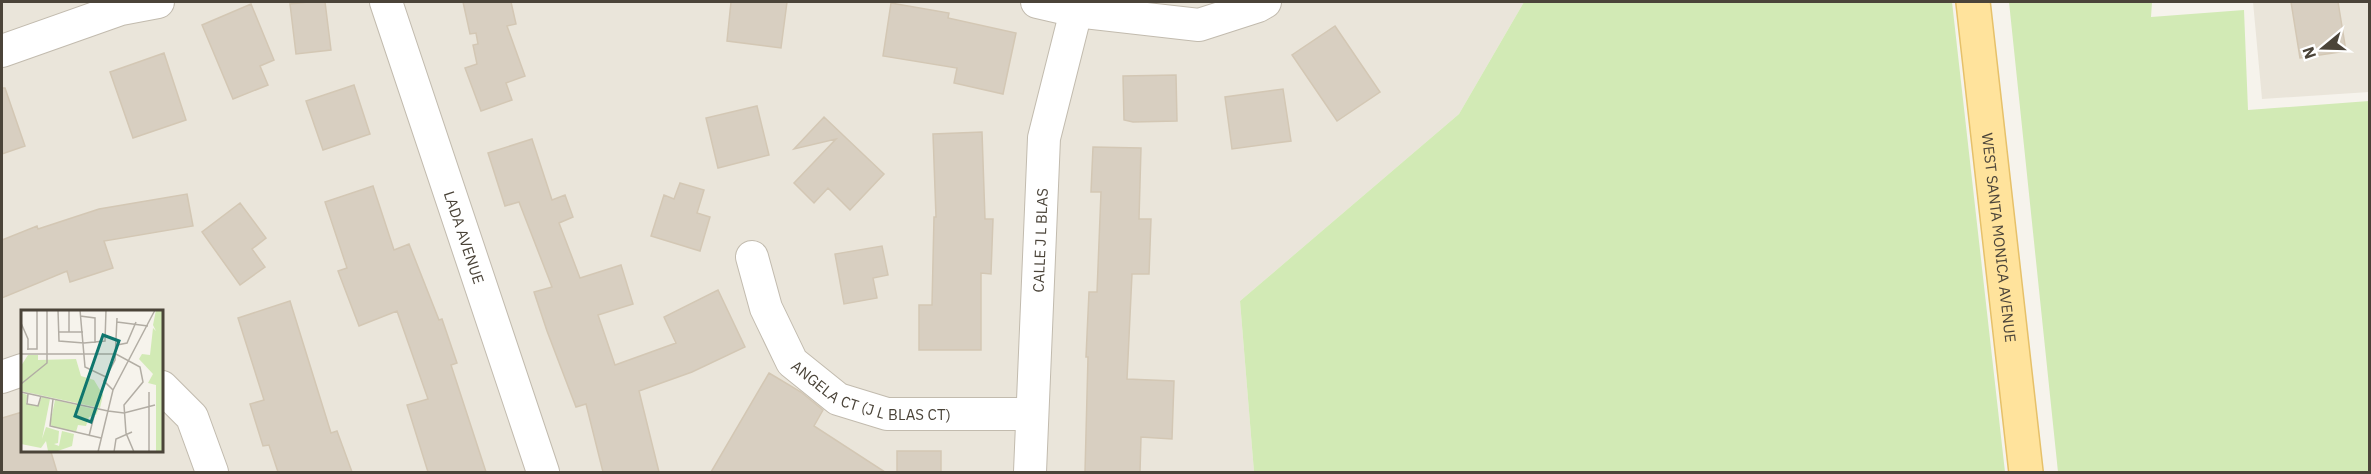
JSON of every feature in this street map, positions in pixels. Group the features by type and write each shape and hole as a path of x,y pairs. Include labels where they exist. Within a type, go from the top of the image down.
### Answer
{"main road":[{"name":"WEST SANTA MONICA AVENUE","path":"1973,2 2026,472"}],"street":[{"path":"2,51 120,5 158,2"},
{"name":"LADA AVENUE","path":"386,2 543,472"},
{"path":"1036,2 1076,11 1199,25 1264,2"},
{"name":"CALLE J L BLAS","path":"1029,472 1044,138 1076,11"},
{"name":"ANGELA CT (J L BLAS CT)","path":"752,257 766,308 792,362 838,399 887,414 1031,414"},
{"path":"2,377 21,370"},
{"path":"164,389 192,417 212,472"}],"shaded area":[{"path":"2,2 1524,2 1459,114 1240,301 1254,472 2,472"},
{"path":"2253,2 2369,2 2369,92 2262,99"}],"green space":[{"path":"1524,2 1952,2 2005,472 1254,472 1240,301 1459,114"},
{"path":"2009,2 2152,2 2151,17 2244,10 2248,110 2369,101 2369,472 2058,472"}],"building":[{"path":"325,2 331,50 296,54 290,4"},
{"path":"463,2 511,2 516,24 507,26 525,76 506,83 512,100 481,111 465,68 477,64 473,45 478,44 476,33 470,34"},
{"path":"731,2 787,2 781,48 727,41"},
{"path":"2291,2 2338,2 2346,51 2300,58"},
{"path":"891,3 949,13 948,18 1016,33 1003,94 954,83 957,68 883,56"},
{"path":"251,4 274,60 260,66 268,85 233,99 202,25"},
{"path":"1335,26 1380,92 1337,121 1292,55"},
{"path":"164,53 186,120 133,138 110,72"},
{"path":"1176,75 1177,121 1133,122 1124,120 1123,76"},
{"path":"354,85 370,134 323,150 306,101"},
{"path":"2,88 5,88 25,146 2,154"},
{"path":"1283,89 1291,141 1232,149 1225,97"},
{"path":"757,106 769,155 718,168 706,118"},
{"path":"824,117 884,174 850,210 828,188 814,203 794,183 836,139 794,149"},
{"path":"982,132 985,219 993,219 991,274 981,273 981,350 919,350 919,305 932,305 934,217 936,217 933,134"},
{"path":"532,139 552,200 565,195 573,217 559,223 580,278 621,265 633,304 598,315 615,365 676,343 664,317 718,290 745,347 692,372 639,391 659,472 603,472 586,404 576,407 547,331 534,292 552,287 519,202 505,206 488,153"},
{"path":"1093,147 1141,148 1139,219 1151,219 1149,274 1132,274 1127,379 1174,381 1172,439 1141,437 1140,472 1085,472 1089,292 1097,292 1101,192 1091,192"},
{"path":"680,183 704,190 697,213 710,217 700,251 651,236 664,195 674,199"},
{"path":"373,186 394,250 409,244 439,320 442,319 457,363 451,365 486,472 428,472 407,405 428,399 397,311 359,326 338,271 347,268 325,202"},
{"path":"187,194 193,226 104,241 113,268 70,282 67,271 2,298 2,240 37,226 38,229 99,209"},
{"path":"240,203 266,238 252,249 265,267 240,285 202,232"},
{"path":"882,246 888,275 873,278 877,298 844,304 835,254"},
{"path":"290,301 331,433 337,431 352,472 278,472 269,445 263,446 250,404 264,400 238,318"},
{"path":"769,373 801,392 823,410 814,426 885,472 711,472"},
{"path":"21,412 21,453 51,453 57,472 2,472 2,418"},
{"path":"897,451 941,451 941,472 897,472"}]}
